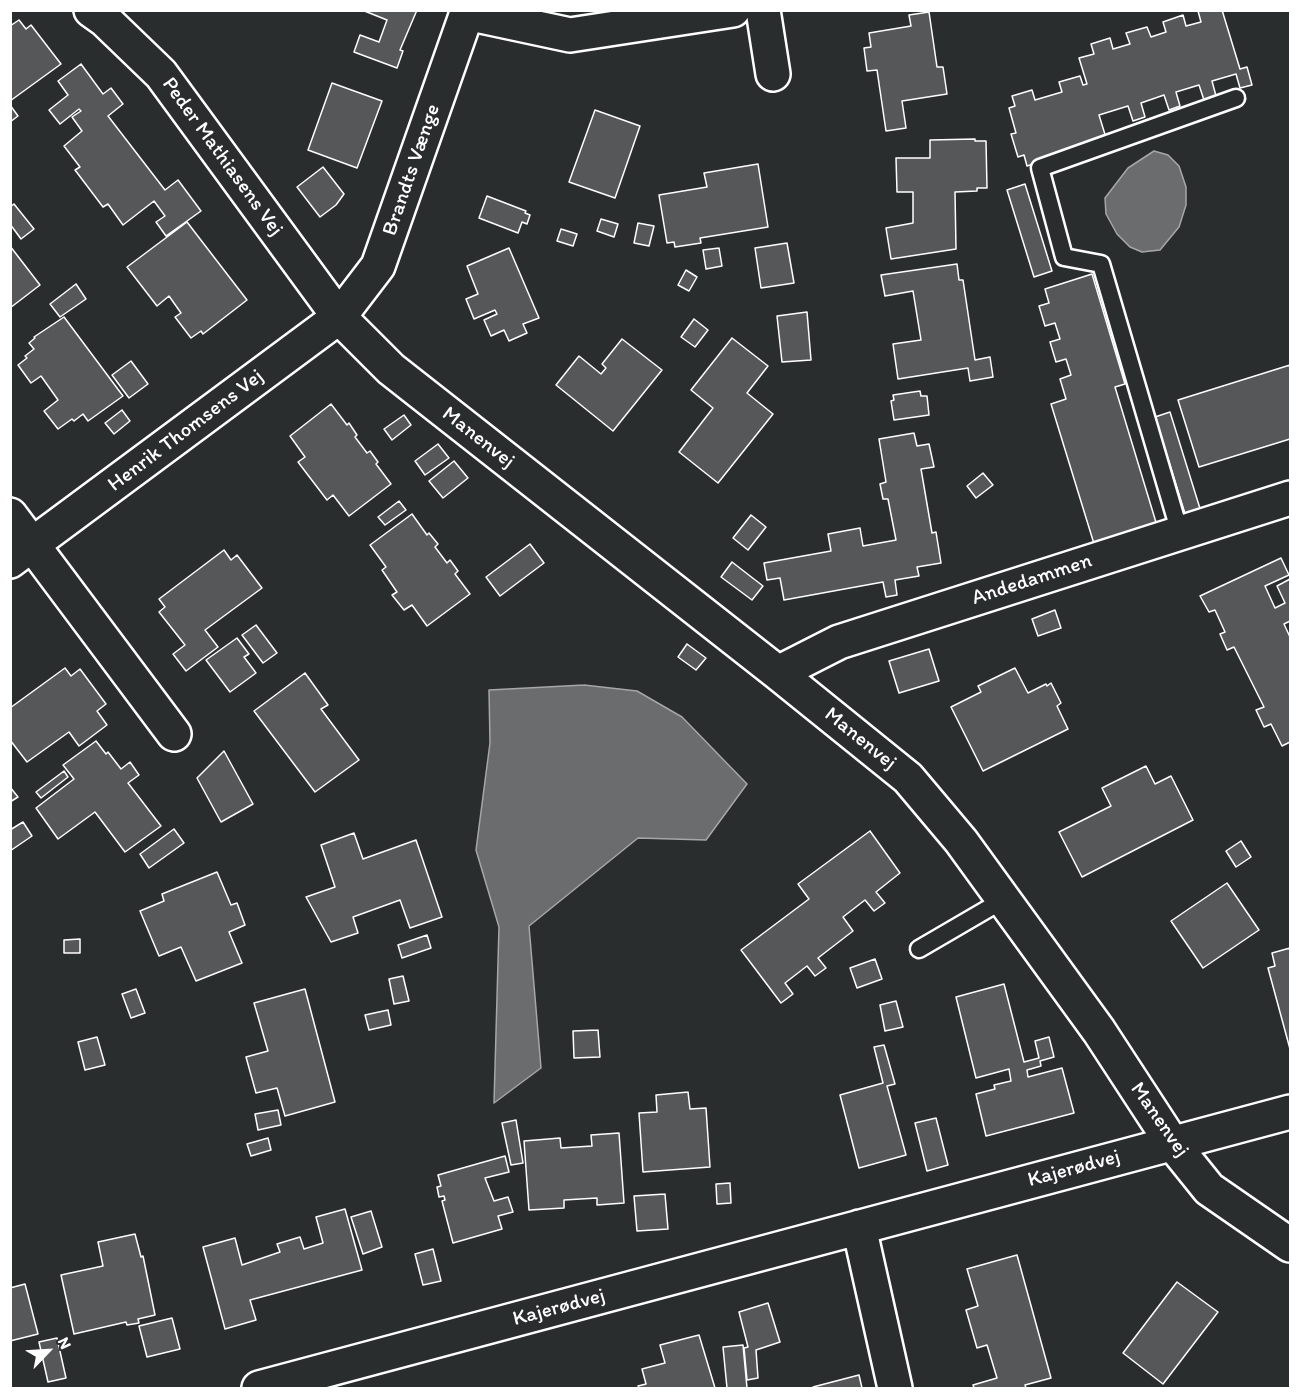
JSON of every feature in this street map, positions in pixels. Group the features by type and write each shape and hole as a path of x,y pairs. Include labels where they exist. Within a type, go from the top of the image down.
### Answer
{"street":[{"name":"Peder Mathiasens Vej","path":"91,10 105,20 161,74 339,317"},
{"name":"Brandts Vænge","path":"339,317 378,266 468,12 570,35 733,10"},
{"path":"763,10 772,74"},
{"name":"Henrik Thomsens Vej","path":"21,553 339,317"},
{"name":"Manenvej","path":"339,317 391,369 908,778 961,842 1099,1030 1172,1143 1209,1189 1290,1245"},
{"name":"Andedammen","path":"778,673 839,642 1290,498"},
{"path":"10,515 21,553 174,734"},
{"name":"Kajerødvej","path":"259,1389 1290,1112"},
{"path":"859,1227 896,1389"}],"lane":[{"path":"1180,534 1101,264 1064,257 1040,168 1236,98"},
{"path":"920,949 1003,900"}],"shaded area":[{"path":"1154,151 1168,155 1179,166 1186,187 1186,205 1179,227 1160,250 1142,252 1130,247 1117,234 1106,214 1105,198 1128,168"},
{"path":"584,685 637,691 682,717 747,784 706,840 638,838 529,926 541,1068 494,1103 499,927 476,850 490,743 489,690"}],"building":[{"path":"362,10 417,10 400,50 403,51 397,68 354,52 360,35 379,42 387,20"},
{"path":"1222,10 1240,69 1247,67 1252,85 1240,88 1236,74 1212,81 1216,96 1204,100 1199,85 1176,92 1180,106 1169,110 1164,95 1141,103 1145,117 1133,121 1128,106 1099,115 1107,141 1027,166 1024,155 1018,157 1011,134 1016,133 1009,108 1015,106 1012,96 1032,90 1035,100 1062,92 1059,82 1080,76 1083,85 1087,84 1079,58 1094,54 1091,44 1110,38 1113,49 1130,44 1126,33 1147,27 1151,37 1166,32 1163,22 1183,15 1186,26 1201,22 1198,11"},
{"path":"929,12 937,67 943,67 947,94 902,101 906,128 886,131 877,70 867,71 864,48 871,47 869,33 911,26 909,15"},
{"path":"19,20 26,29 31,25 61,64 10,101 10,26"},
{"path":"81,64 103,94 111,88 123,104 108,116 165,190 178,180 201,211 166,236 156,222 165,216 154,201 123,225 108,204 103,207 75,170 80,167 64,146 82,131 72,117 81,111 79,109 60,124 49,110 68,95 58,81"},
{"path":"332,83 382,101 357,168 308,150"},
{"path":"10,105 18,116 10,122"},
{"path":"595,110 640,126 615,198 569,182"},
{"path":"975,139 975,141 986,141 987,188 955,192 956,249 891,259 886,228 913,223 913,192 897,192 896,158 930,158 930,140"},
{"path":"758,164 768,227 700,238 701,243 675,247 674,242 667,243 659,195 707,187 704,173"},
{"path":"323,167 344,194 336,205 320,217 297,187"},
{"path":"1025,184 1052,271 1034,277 1007,190"},
{"path":"487,196 526,211 525,213 530,215 527,224 522,222 518,233 479,218"},
{"path":"14,204 34,229 21,239 10,224 10,207"},
{"path":"601,219 618,224 614,237 597,231"},
{"path":"187,222 247,300 203,334 201,331 191,338 175,317 181,313 169,296 157,306 127,267"},
{"path":"638,223 654,226 649,246 634,243"},
{"path":"561,229 577,234 573,246 557,241"},
{"path":"787,243 794,283 761,288 755,248"},
{"path":"10,246 40,285 10,308"},
{"path":"509,248 539,318 523,324 527,333 509,341 504,330 491,336 484,320 497,314 495,310 474,319 466,299 478,294 467,266"},
{"path":"719,248 722,266 706,269 703,250"},
{"path":"957,264 959,280 963,280 975,360 990,357 993,377 970,381 968,368 898,379 893,344 921,340 913,291 885,296 881,275"},
{"path":"686,270 697,277 689,291 678,285"},
{"path":"1092,274 1125,384 1115,387 1158,529 1095,547 1051,404 1066,399 1060,379 1071,375 1066,359 1056,362 1050,342 1060,339 1055,323 1045,326 1039,306 1049,303 1045,289"},
{"path":"76,284 86,299 60,317 50,304"},
{"path":"807,312 811,360 782,362 777,316"},
{"path":"64,317 123,396 88,421 83,414 58,429 44,411 58,400 41,376 31,383 18,365 34,349 29,343 34,337"},
{"path":"694,319 708,330 695,347 681,337"},
{"path":"732,338 768,366 747,393 773,414 718,483 679,452 713,408 691,390"},
{"path":"622,339 662,370 613,431 556,385 579,356 601,374 606,368 602,364"},
{"path":"131,361 148,384 129,398 112,375"},
{"path":"1290,365 1290,439 1199,467 1178,400"},
{"path":"920,391 921,396 927,396 929,415 894,420 891,401 894,400 893,395"},
{"path":"331,404 347,425 349,423 357,435 355,437 367,453 370,451 378,462 376,464 391,484 349,516 333,495 327,500 298,462 305,457 290,436"},
{"path":"122,410 130,421 114,434 105,423"},
{"path":"1170,412 1202,515 1187,520 1155,417"},
{"path":"404,415 411,425 392,440 384,429"},
{"path":"914,433 917,446 929,444 934,467 921,469 932,533 936,532 941,563 917,567 919,576 895,580 897,595 886,597 883,582 784,600 780,578 767,580 764,563 831,551 828,534 860,528 863,546 896,540 888,499 883,499 880,484 886,482 879,439"},
{"path":"438,444 449,458 425,475 415,461"},
{"path":"454,461 468,478 443,498 429,481"},
{"path":"983,473 993,485 976,498 967,486"},
{"path":"399,501 406,510 385,525 378,517"},
{"path":"412,514 427,535 429,533 438,544 435,547 447,563 450,560 458,571 455,574 470,594 427,626 412,605 404,610 392,595 397,592 382,570 386,567 370,545"},
{"path":"751,515 766,527 748,550 733,538"},
{"path":"530,544 544,563 500,596 486,577"},
{"path":"224,550 231,560 237,555 262,588 205,630 218,647 186,671 173,654 185,645 159,612 165,607 159,599"},
{"path":"1281,558 1289,575 1265,586 1275,608 1285,603 1277,586 1290,579 1290,621 1284,624 1290,637 1290,742 1282,746 1271,724 1264,727 1256,710 1264,707 1234,647 1227,650 1220,634 1225,632 1215,610 1209,612 1200,596"},
{"path":"732,562 763,586 752,600 721,577"},
{"path":"1055,610 1061,628 1038,636 1032,619"},
{"path":"256,625 277,653 263,663 242,635"},
{"path":"237,638 249,654 244,657 256,673 230,692 206,660"},
{"path":"687,644 706,658 696,670 678,657"},
{"path":"929,649 939,681 899,693 889,661"},
{"path":"65,668 71,676 80,669 106,704 97,711 107,725 79,746 69,732 27,762 10,740 10,708"},
{"path":"1015,668 1028,693 1051,683 1061,703 1057,706 1068,729 983,771 951,707 981,692 978,686"},
{"path":"305,673 328,705 321,709 359,760 315,792 254,711"},
{"path":"96,741 121,769 130,762 139,775 128,783 161,826 125,852 95,812 58,839 36,808 74,779 63,765"},
{"path":"224,751 253,804 221,822 197,778"},
{"path":"1146,766 1155,784 1171,776 1193,820 1082,877 1059,832 1111,806 1102,788"},
{"path":"64,771 68,777 41,798 36,792"},
{"path":"10,787 18,797 10,802"},
{"path":"23,822 32,836 10,851 10,830"},
{"path":"174,829 184,843 149,868 140,854"},
{"path":"870,831 900,873 876,892 885,903 874,911 865,900 843,917 853,931 818,958 826,968 815,976 807,966 785,983 793,994 781,1003 741,950 809,899 798,884"},
{"path":"354,833 363,859 416,840 442,917 410,928 400,900 353,917 358,933 331,942 306,897 335,887 321,845"},
{"path":"1241,841 1251,857 1236,867 1226,851"},
{"path":"217,872 231,905 237,903 245,925 229,932 242,963 196,981 181,947 159,956 140,911 164,901 162,894"},
{"path":"1227,883 1259,930 1203,968 1171,921"},
{"path":"427,935 431,948 402,958 398,945"},
{"path":"80,939 80,953 64,953 64,940"},
{"path":"1290,948 1290,1049 1268,968 1275,966 1272,953"},
{"path":"875,959 882,979 857,988 850,968"},
{"path":"403,976 409,1001 394,1004 389,979"},
{"path":"1004,984 1024,1062 1039,1058 1035,1041 1049,1037 1054,1057 1040,1061 1041,1066 1027,1070 1028,1077 1062,1068 1074,1113 986,1136 976,1094 995,1089 994,1085 1011,1081 1009,1069 976,1078 956,997"},
{"path":"136,989 145,1013 131,1018 122,994"},
{"path":"305,989 335,1102 285,1116 277,1088 256,1093 246,1057 268,1051 254,1003"},
{"path":"896,1001 903,1027 885,1031 880,1005"},
{"path":"388,1010 391,1025 369,1030 365,1015"},
{"path":"598,1030 600,1057 574,1058 573,1031"},
{"path":"97,1037 105,1065 85,1070 78,1042"},
{"path":"884,1045 895,1084 887,1086 906,1155 859,1168 840,1095 883,1083 874,1047"},
{"path":"688,1092 690,1109 706,1108 710,1167 643,1172 639,1113 657,1112 656,1095"},
{"path":"278,1110 281,1125 258,1130 255,1114"},
{"path":"936,1118 948,1165 927,1171 915,1123"},
{"path":"516,1120 523,1163 511,1165 502,1123"},
{"path":"619,1133 624,1203 597,1205 597,1198 564,1200 564,1208 529,1210 524,1141 560,1138 561,1148 592,1146 591,1135"},
{"path":"268,1138 271,1150 251,1156 247,1144"},
{"path":"505,1156 509,1172 485,1178 494,1201 508,1197 513,1212 498,1216 502,1229 453,1243 442,1201 445,1200 444,1196 439,1197 437,1187 441,1186 438,1175"},
{"path":"730,1183 731,1203 717,1204 716,1184"},
{"path":"665,1194 668,1229 637,1231 634,1196"},
{"path":"345,1209 362,1270 250,1300 256,1320 225,1329 203,1247 235,1238 242,1265 280,1252 277,1244 300,1237 304,1249 323,1243 316,1217"},
{"path":"371,1211 382,1247 363,1254 351,1217"},
{"path":"135,1234 141,1257 143,1256 155,1315 138,1319 139,1323 127,1325 126,1322 74,1334 61,1275 103,1266 98,1242"},
{"path":"433,1249 441,1281 423,1285 415,1254"},
{"path":"1017,1255 1051,1378 1025,1385 1026,1388 974,1388 973,1385 997,1378 987,1345 977,1348 966,1310 978,1306 967,1269"},
{"path":"1177,1282 1218,1312 1163,1384 1123,1353"},
{"path":"25,1284 38,1334 10,1341 10,1288"},
{"path":"768,1303 780,1342 756,1350 758,1378 747,1380 744,1348 748,1347 739,1312"},
{"path":"172,1318 180,1349 147,1357 139,1326"},
{"path":"699,1335 715,1388 639,1388 638,1386 646,1384 642,1369 665,1363 660,1345"},
{"path":"57,1338 66,1378 48,1382 39,1342"},
{"path":"743,1345 747,1388 727,1388 723,1347"},
{"path":"859,1375 862,1388 813,1388 813,1387"}]}
